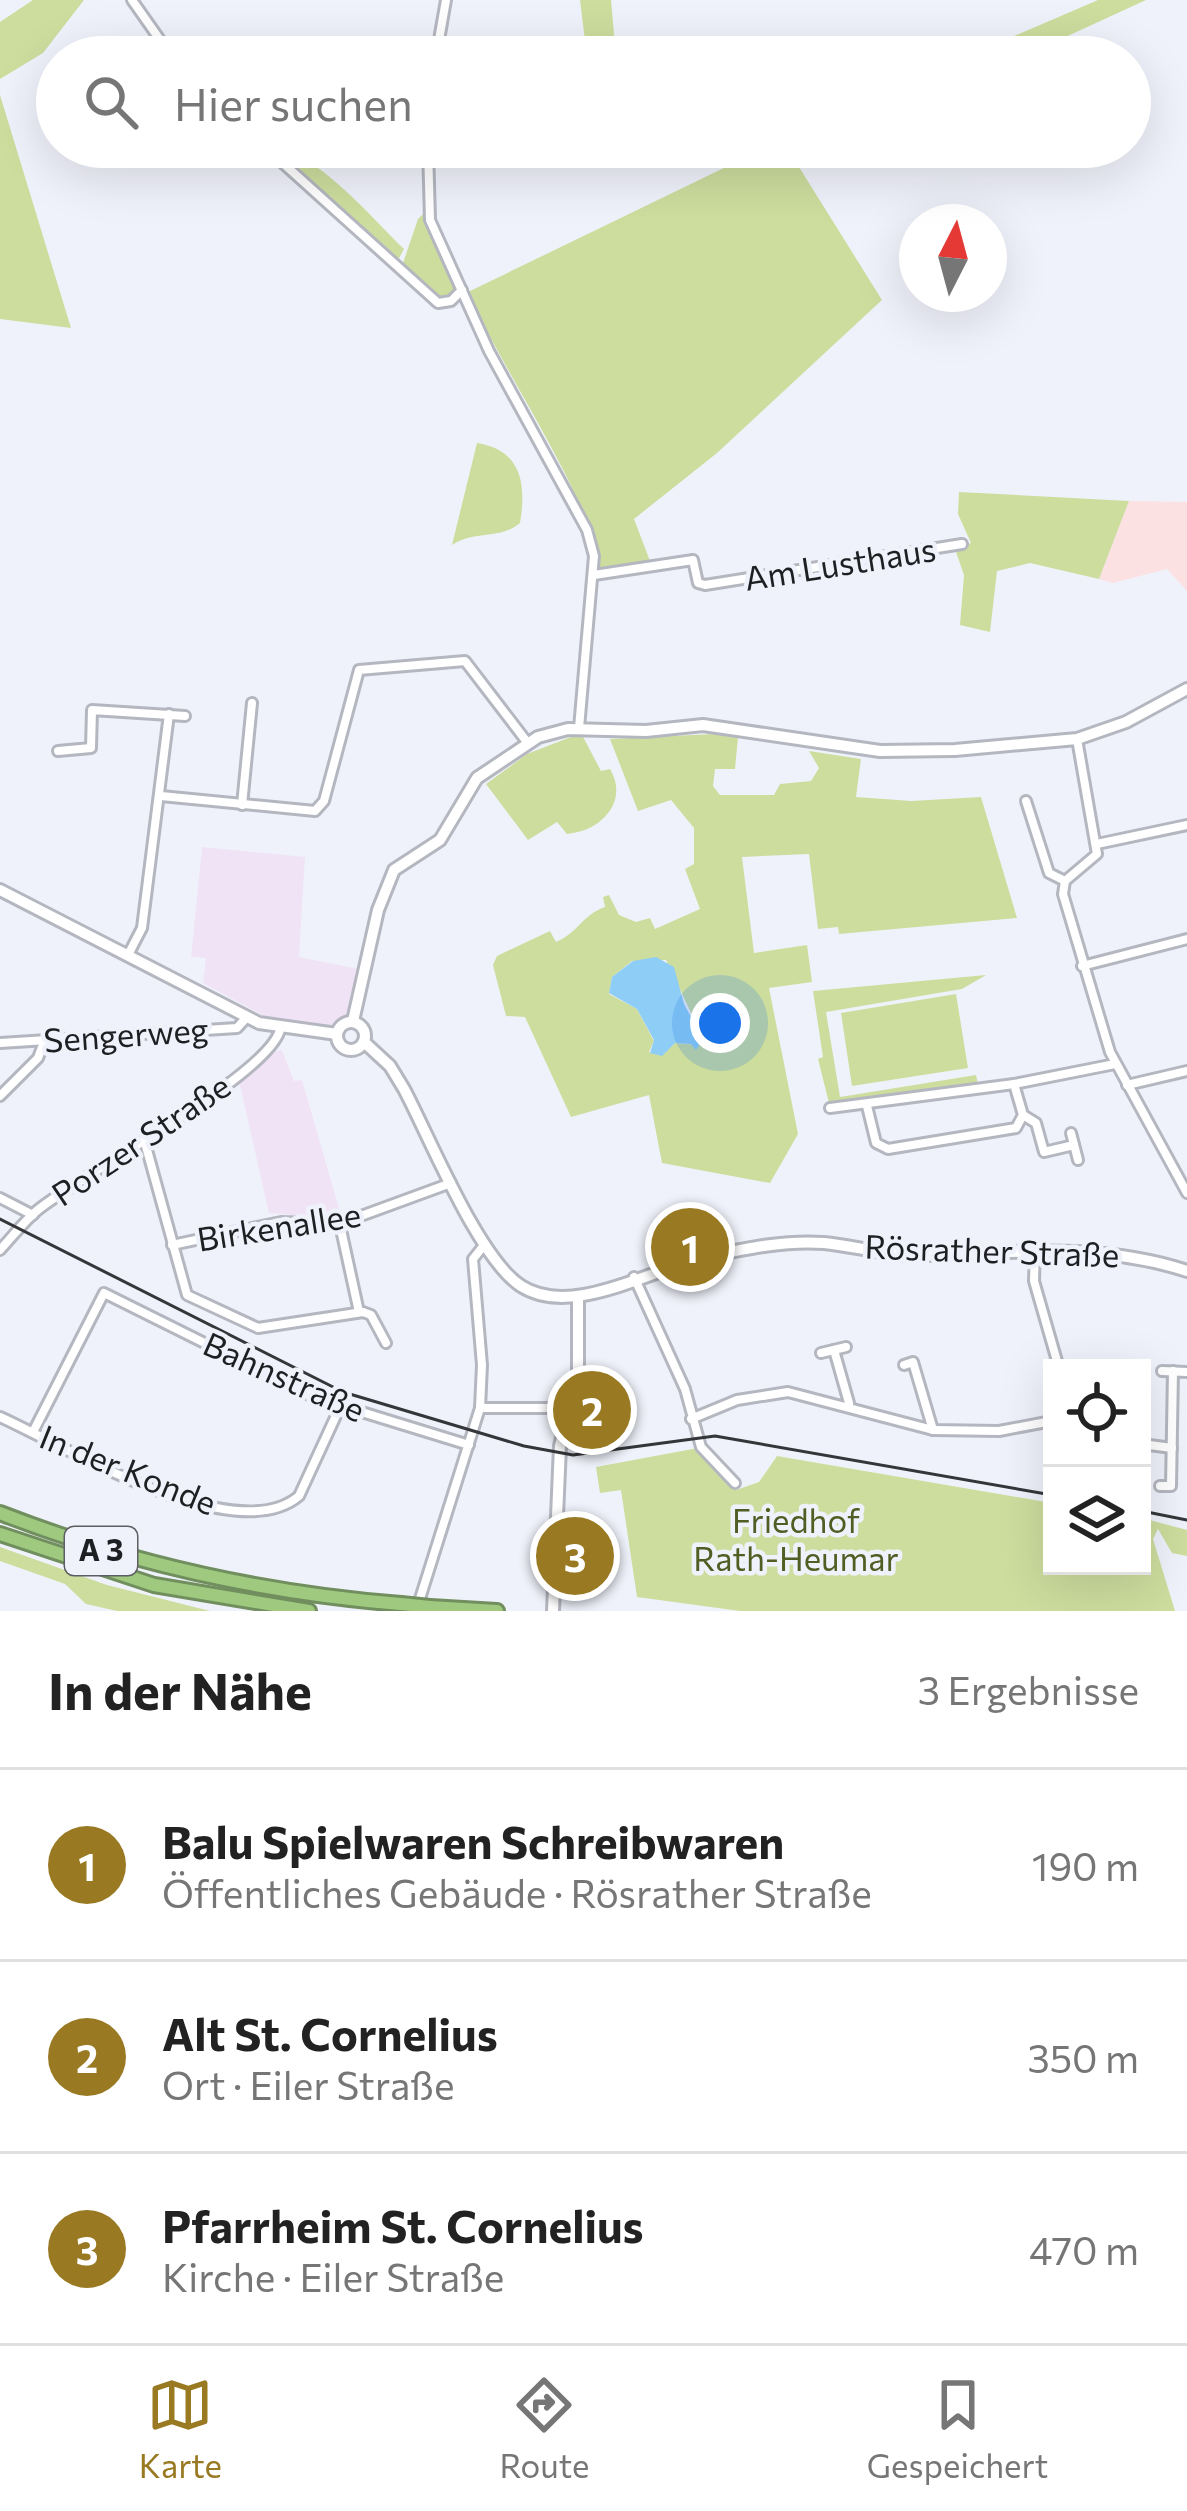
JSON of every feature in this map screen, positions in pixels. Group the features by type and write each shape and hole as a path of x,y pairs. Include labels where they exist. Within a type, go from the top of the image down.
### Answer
{"highway":[{"name":"A 3","path":"0,1514 155,1566 322,1598 497,1611"},
{"name":"A 3","path":"0,1534 154,1585 309,1611"}],"main road":[{"path":"0,890 247,1017 280,1030 337,1034 353,1022 380,904 394,870 432,848 477,778 527,742 579,728 724,726 898,752 1078,739 1126,722 1187,689"},
{"path":"353,1022 364,1029 364,1042 390,1066 484,1244 525,1288 578,1296 578,1375 560,1446 553,1611"},
{"path":"337,1034 345,1049 364,1042"},
{"name":"Rösrather Straße","path":"578,1296 634,1277 779,1244 826,1243 914,1255 1035,1248 1132,1254 1187,1271"}],"street":[{"path":"132,0 157,36"},
{"path":"440,36 446,0"},
{"path":"288,168 438,303 451,301 463,289"},
{"path":"428,168 428,214 489,351 587,530 594,575 579,728"},
{"name":"Am Lusthaus","path":"594,575 694,560 698,583 705,585 962,544"},
{"path":"161,796 308,812 321,807 359,670 365,668 465,661 527,742"},
{"path":"242,805 253,703"},
{"path":"58,751 91,748 92,710 185,716"},
{"path":"127,956 142,928 169,714"},
{"path":"1078,739 1097,844 1093,862 1065,881 1063,894 1115,1064 1187,1193"},
{"path":"1026,802 1049,873 1065,881"},
{"path":"1097,844 1187,825"},
{"path":"1082,966 1187,939"},
{"name":"Sengerweg","path":"0,1042 237,1028 247,1017"},
{"name":"Porzer Straße","path":"0,1250 33,1215 248,1066 269,1049 280,1030"},
{"path":"0,1096 38,1058 44,1042"},
{"path":"830,1108 1014,1084 1115,1064"},
{"path":"1127,1085 1187,1071"},
{"path":"1014,1084 1023,1115 1036,1123 1044,1152 1074,1145"},
{"path":"867,1106 880,1148 1016,1128 1023,1115"},
{"path":"1072,1133 1078,1160"},
{"path":"144,1139 188,1295 247,1325 268,1329 358,1312 371,1315 386,1343"},
{"name":"Birkenallee","path":"172,1245 281,1222 340,1225 453,1183"},
{"path":"0,1198 33,1215"},
{"path":"340,1225 358,1312"},
{"path":"424,1609 479,1408 473,1258 484,1244"},
{"path":"1035,1248 1034,1281 1056,1359"},
{"path":"634,1277 685,1389 701,1447 735,1483"},
{"name":"Bahnstraße","path":"33,1432 104,1293 340,1407 469,1445"},
{"path":"821,1353 846,1347"},
{"path":"834,1350 849,1405"},
{"path":"904,1365 913,1362 933,1430"},
{"path":"1171,1486 1167,1371 1187,1372"},
{"path":"691,1419 767,1393 809,1394 933,1430 999,1431 1043,1422"},
{"name":"In der Konde","path":"0,1417 194,1503 253,1515 286,1506 299,1496 340,1407"},
{"path":"479,1408 568,1408"},
{"path":"1151,1445 1172,1448"}],"shaded area":[{"path":"1129,501 1187,502 1187,591 1167,569 1113,583 1099,579"},
{"path":"202,847 305,857 299,957 359,969 350,1014 342,1021 331,1026 266,1017 203,983 206,958 191,957"},
{"path":"282,1050 294,1081 302,1080 342,1219 269,1213 239,1081 269,1053"}],"green space":[{"path":"33,0 84,0 56,36 36,36 36,57 0,79 0,22"},
{"path":"580,0 611,0 614,36 584,36"},
{"path":"1098,0 1146,0 1068,36 1014,36"},
{"path":"0,95 71,328 0,319"},
{"path":"293,168 318,168 341,187 404,249 397,262"},
{"path":"724,168 800,168 882,300 717,453 634,519 650,561 599,569 594,543 565,473 468,292"},
{"path":"425,212 458,286 450,298 435,297 402,266 418,219"},
{"path":"477,443 503,453 517,470 522,494 520,523 504,532 452,545"},
{"path":"959,492 1129,501 1099,579 1030,563 997,571 990,632 960,625 964,575 955,549 971,543 958,514"},
{"path":"581,733 601,771 610,769 614,803 601,821 580,832 567,834 557,822 528,840 486,784 527,754"},
{"path":"738,737 735,769 715,769 713,786 720,795 774,795 780,784 811,781 819,768 809,751 861,759 856,797 911,801 981,797 1017,918 839,934 838,927 818,929 809,854 742,857 754,953 807,945 812,982 769,988 798,1134 770,1183 662,1163 649,1095 571,1117 525,1017 506,1016 493,965 497,956 550,931 556,942 564,938 605,907 603,897 609,895 619,915 636,922 650,918 655,929 700,909 685,869 694,864 694,828 671,800 638,811 610,739","holes":["666,960 703,1038 699,1045 675,1043 662,1055 649,1052 654,1041 637,1009 609,994 612,977 632,961"]},
{"path":"986,975 962,989 826,1012 840,1097 976,1075 978,1084 830,1107 818,1059 823,1057 813,991"},
{"path":"956,994 968,1068 852,1086 841,1013"},
{"name":"Friedhof Rath-Heumar","path":"698,1448 736,1490 759,1482 777,1456 1043,1501 1043,1575 1151,1575 1151,1520 1187,1530 1187,1556 1172,1553 1158,1529 1153,1539 1175,1611 740,1611 637,1597 621,1490 600,1493 596,1467"},
{"path":"0,1547 107,1585 210,1611 117,1611 86,1604 65,1584 0,1561"}],"water":[{"path":"656,957 674,967 684,1004 703,1039 696,1050 691,1044 675,1043 662,1056 650,1053 654,1040 637,1009 609,993 612,977 633,961"}],"tram line":[{"path":"0,1219 343,1392 524,1446 573,1455 715,1436 1043,1493"},
{"path":"1151,1513 1187,1520"}],"place":[{"name":"Balu Spielwaren Schreibwaren","path":"690,1247"},
{"name":"Alt St. Cornelius","path":"592,1410"},
{"name":"Pfarrheim St. Cornelius","path":"575,1556"}]}
